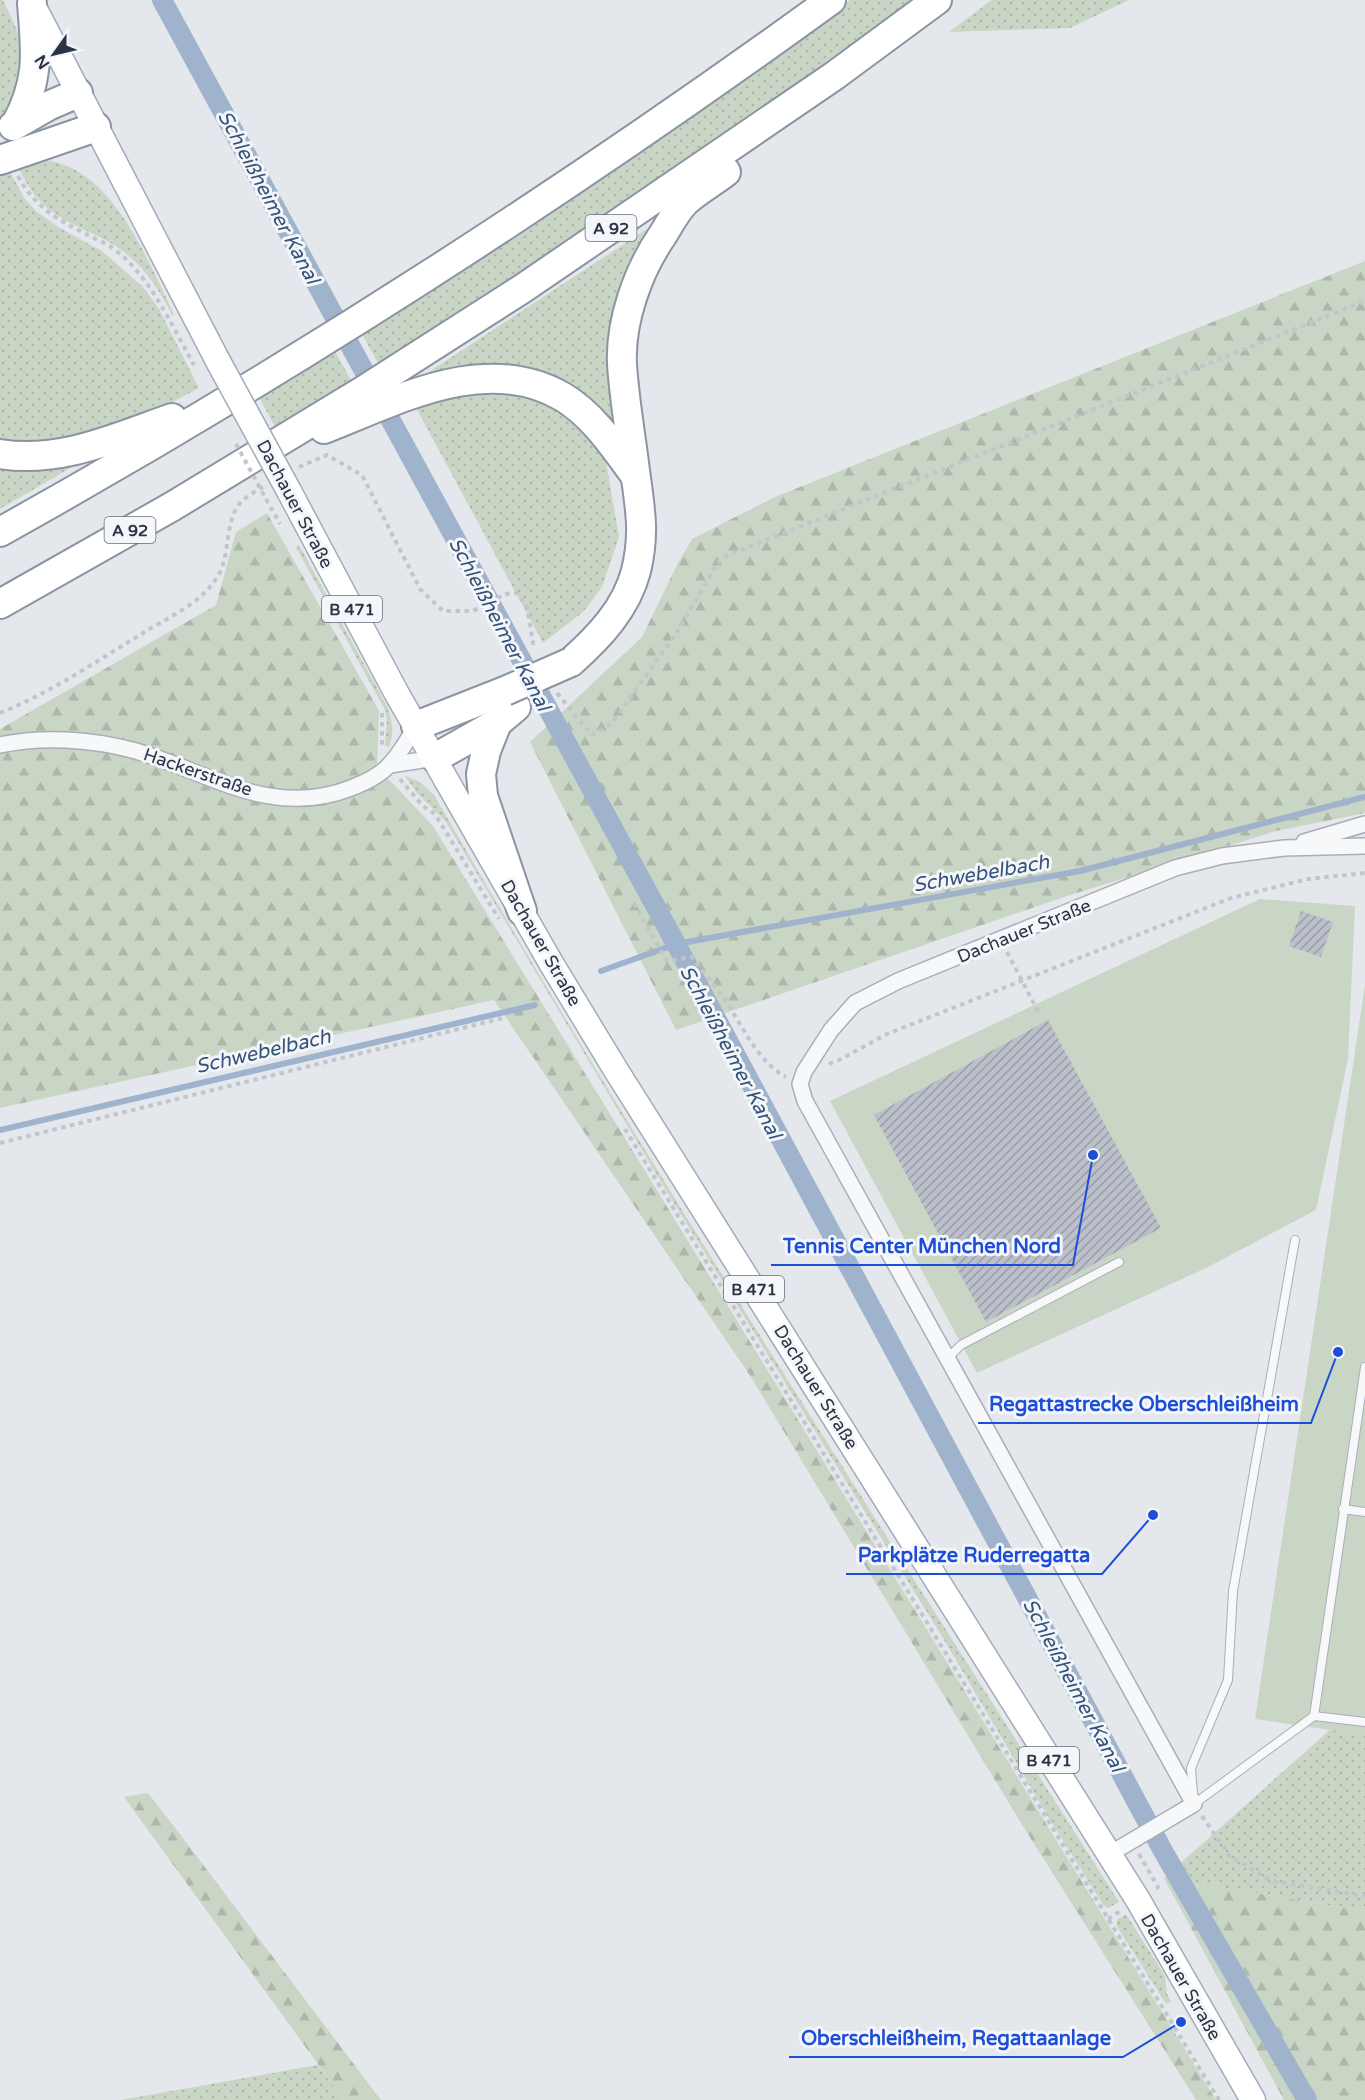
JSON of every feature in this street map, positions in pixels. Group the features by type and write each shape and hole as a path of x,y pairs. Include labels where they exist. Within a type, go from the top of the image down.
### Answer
{"highway":[{"path":"0,532 226,400 488,236 661,120 831,0"},
{"name":"A 92","path":"0,604 152,518 258,454 366,401 386,376 522,289 834,76 937,0"},
{"path":"8,129 28,102 34,76 35,40 31,2"},
{"path":"435,758 571,662 606,629 623,602 636,573 642,539 641,503 635,476 622,362 626,322 636,288 654,248 685,203 800,118 834,76"},
{"path":"8,129 48,106 78,93"},
{"path":"9,167 96,127"},
{"path":"366,401 402,399 434,387 466,380 499,378 531,384 564,397 590,418 635,476"},
{"path":"0,454 43,457 72,451 226,400"},
{"path":"416,726 506,707"},
{"path":"506,707 486,751 481,774 483,796 522,911"}],"main road":[{"name":"Dachauer Straße","path":"31,2 96,127 209,368 522,911 614,1067 1138,1900 1253,2100"}],"street":[{"name":"Hackerstraße","path":"390,765 416,726"},
{"name":"Hackerstraße","path":"0,745 39,740 99,742 134,751 219,783 248,791 310,799 335,794 358,785 390,765 435,758"},
{"name":"Dachauer Straße","path":"1284,848 1365,824"},
{"name":"Dachauer Straße","path":"802,1078 831,1030 855,1003 898,981 1175,868 1222,856 1284,848 1365,846"},
{"path":"802,1078 805,1101 1194,1804 1108,1854"}],"lane":[{"path":"1194,1804 1191,1768 1228,1680 1233,1590 1295,1240"},
{"path":"948,1358 962,1345 1119,1262"},
{"path":"1314,1716 1365,1367"},
{"path":"1343,1509 1365,1512"},
{"path":"1194,1804 1314,1716 1365,1722"}],"path":[{"path":"9,167 27,192 44,210 113,248 131,265 148,284 209,368"},
{"path":"557,693 592,735 612,723 675,635 721,558 1365,301"},
{"path":"297,468 327,455 362,475 420,589 443,611 472,611 505,594 517,593 527,607 534,649"},
{"path":"0,714 76,674 198,599 217,579 227,552 232,518 238,505 251,494 279,487"},
{"path":"634,903 667,961 692,957 760,1052 779,1073 802,1078 887,1034 1231,898 1308,879 1365,873"},
{"path":"1001,940 1040,1015"},
{"path":"0,1143 503,1018"},
{"path":"1194,1804 1229,1855 1271,1881 1365,1896"},
{"path":"1136,1839 1158,1887"},
{"path":"1108,1919 1219,2100"}],"green space":[{"path":"0,0 3,0 19,35 25,64 19,89 0,119"},
{"path":"850,0 932,0 531,268 379,365 361,332 783,49"},
{"path":"992,0 1129,0 1070,28 949,32"},
{"path":"44,160 68,166 90,179 108,198 125,219 139,243 174,314 172,315 147,275 128,255 106,240 58,216 38,199 18,168"},
{"path":"10,172 25,199 36,211 58,227 102,251 143,287 159,309 199,388 167,405 66,444 0,445 0,176"},
{"path":"656,223 625,284 622,435 607,416 573,388 418,379"},
{"path":"1365,261 1365,813 1276,831 1067,896 676,1030 530,742 642,637 692,539 775,497"},
{"path":"333,348 352,382 276,429 259,397"},
{"path":"466,390 519,391 567,412 606,462 619,537 602,587 583,612 543,643 415,406"},
{"path":"79,463 0,509 0,466"},
{"path":"267,513 379,711 377,767 433,826 1216,2100 1196,2100 1021,1823 751,1377 494,1000 0,1108 0,729 216,605 236,532"},
{"path":"299,545 387,706 392,726 389,747 385,745 387,719 385,710 296,547"},
{"path":"405,776 420,782 434,795 516,936 684,1214 1119,1902 1108,1908 1104,1906 1047,1815 943,1638 664,1187 446,822 417,793"},
{"path":"1260,899 1355,906 1348,1059 1316,1210 1206,1268 977,1373 830,1101"},
{"path":"1365,985 1365,1735 1255,1719"},
{"path":"1352,1710 1365,1710 1365,1911 1164,1878"},
{"path":"148,1793 381,2100 344,2100 124,1797"},
{"path":"1164,1878 1365,1911 1365,2100 1284,2100"},
{"path":"1126,1914 1165,1976 1167,1994 1171,2002 1166,2004 1116,1925 1118,1919"},
{"path":"318,2065 344,2100 121,2100"}],"building":[{"path":"1301,911 1333,922 1321,957 1289,946"},
{"path":"1048,1020 1161,1228 986,1322 874,1115"}],"waterway":[{"name":"Schleißheimer Kanal","path":"162,0 676,944 1163,1851 1307,2100"},
{"name":"Schwebelbach","path":"601,971 676,944 1080,871 1365,797"},
{"name":"Schwebelbach","path":"0,1130 535,1005"}],"place":[{"name":"Tennis Center München Nord","path":"1093,1155"},
{"name":"Regattastrecke Oberschleißheim","path":"1338,1352"},
{"name":"Parkplätze Ruderregatta","path":"1153,1515"},
{"name":"Oberschleißheim, Regattaanlage","path":"1181,2022"}]}
